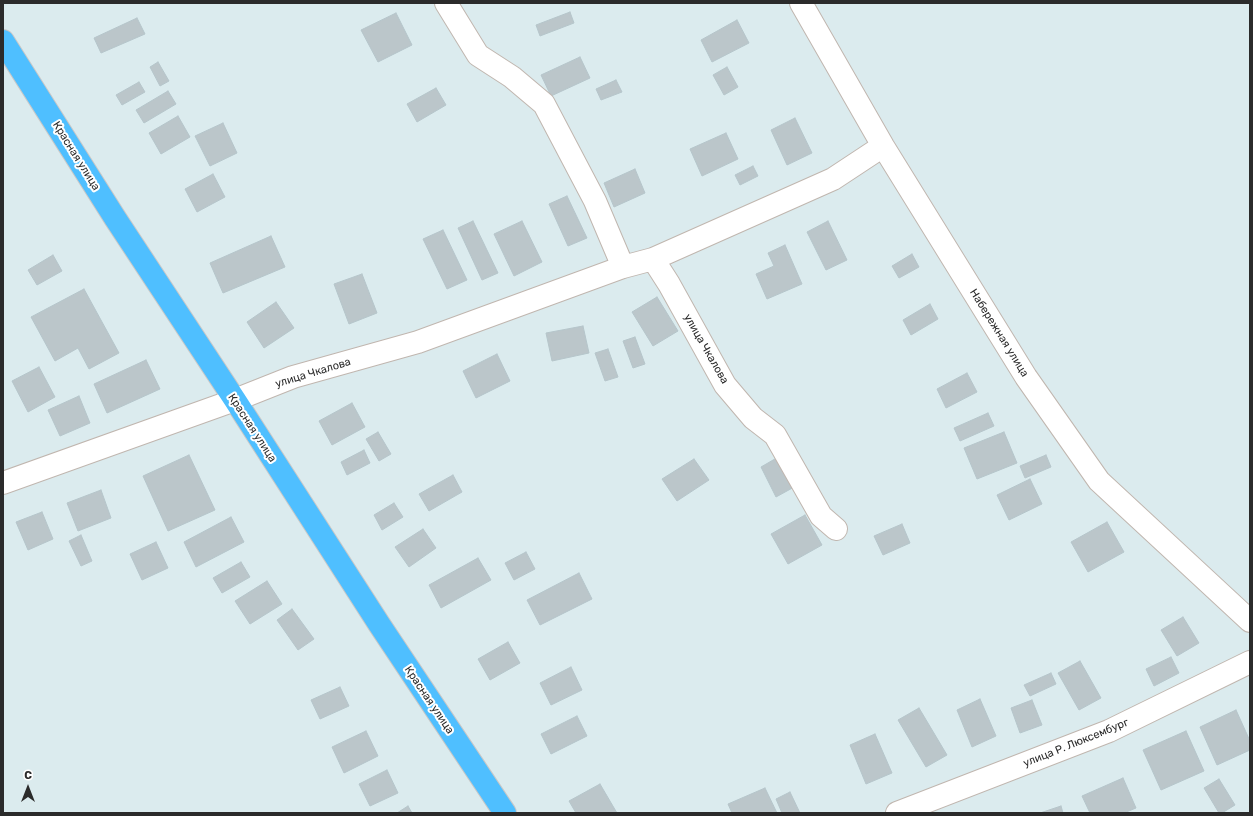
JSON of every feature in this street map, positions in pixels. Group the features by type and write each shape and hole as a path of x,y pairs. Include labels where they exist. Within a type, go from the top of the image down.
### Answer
{"main road":[{"name":"Красная улица","path":"3,41 115,218 235,400 379,624 505,813"}],"street":[{"path":"446,3 478,55 512,77 544,104 595,201 623,267"},
{"name":"Набережная улица","path":"801,3 883,146 1026,377 1099,481 1250,621"},
{"name":"улица Чкалова","path":"3,483 235,400 293,377 418,342 623,267 653,259 832,178 883,146"},
{"name":"улица Чкалова","path":"653,259 669,284 726,385 753,418 774,435 821,516 836,529"},
{"name":"улица Р. Люксембург","path":"897,813 1109,731 1250,662"}],"building":[{"path":"570,12 574,23 540,36 536,25"},
{"path":"396,13 412,45 378,62 361,30"},
{"path":"137,18 145,34 101,53 94,38"},
{"path":"737,20 749,43 712,62 701,40"},
{"path":"580,57 590,78 551,96 541,75"},
{"path":"158,62 169,81 160,86 150,67"},
{"path":"727,67 738,87 724,95 713,75"},
{"path":"616,80 622,92 601,100 596,89"},
{"path":"139,82 145,92 122,105 116,95"},
{"path":"436,88 446,105 417,122 407,104"},
{"path":"168,91 176,104 144,123 136,110"},
{"path":"178,116 190,137 161,154 149,133"},
{"path":"795,118 812,153 787,165 771,130"},
{"path":"223,123 237,153 210,166 195,136"},
{"path":"726,133 738,159 702,176 690,149"},
{"path":"753,166 758,176 740,185 735,175"},
{"path":"635,169 645,193 614,207 604,183"},
{"path":"213,174 225,197 197,212 185,189"},
{"path":"567,196 587,238 568,246 549,204"},
{"path":"473,221 498,273 482,280 458,228"},
{"path":"522,221 542,262 514,276 494,234"},
{"path":"828,221 847,260 826,270 807,232"},
{"path":"443,230 467,280 447,289 423,239"},
{"path":"271,236 285,267 223,293 210,263"},
{"path":"785,245 802,284 767,299 756,274 774,266 768,253"},
{"path":"912,254 919,267 899,278 892,266"},
{"path":"53,255 62,271 37,285 28,270"},
{"path":"362,274 377,313 349,324 334,284"},
{"path":"84,289 119,353 89,369 78,348 55,361 31,317"},
{"path":"657,297 678,331 653,346 632,312"},
{"path":"276,302 294,328 264,348 247,322"},
{"path":"930,304 938,319 911,335 903,320"},
{"path":"583,326 589,353 552,361 546,333"},
{"path":"635,337 645,364 633,368 623,341"},
{"path":"608,349 618,377 605,381 595,353"},
{"path":"497,354 510,381 476,398 463,371"},
{"path":"146,360 160,389 107,413 94,384"},
{"path":"39,367 55,397 28,412 12,381"},
{"path":"967,373 977,392 946,408 937,389"},
{"path":"79,396 90,423 60,436 48,410"},
{"path":"352,403 365,427 332,445 319,421"},
{"path":"988,413 994,426 960,441 954,428"},
{"path":"378,432 391,454 379,461 366,439"},
{"path":"1004,432 1017,463 977,479 964,448"},
{"path":"364,450 370,463 347,475 341,462"},
{"path":"189,455 215,510 168,531 143,476"},
{"path":"1046,455 1051,467 1025,478 1020,466"},
{"path":"780,456 796,486 776,497 761,467"},
{"path":"694,459 709,480 677,501 662,479"},
{"path":"453,475 462,492 429,511 419,494"},
{"path":"1030,479 1042,504 1009,520 997,495"},
{"path":"101,490 111,518 78,531 67,503"},
{"path":"394,503 403,517 382,530 374,515"},
{"path":"42,512 53,539 28,550 16,522"},
{"path":"805,515 822,545 788,564 771,534"},
{"path":"231,517 244,542 196,567 184,542"},
{"path":"1107,522 1124,552 1088,572 1071,542"},
{"path":"902,524 910,543 883,555 874,536"},
{"path":"423,529 436,548 409,567 395,547"},
{"path":"81,535 92,561 81,566 69,541"},
{"path":"156,542 168,568 142,580 130,554"},
{"path":"526,552 535,569 514,580 505,563"},
{"path":"478,558 491,580 441,608 429,585"},
{"path":"241,562 250,577 222,593 213,578"},
{"path":"579,573 592,599 540,625 527,600"},
{"path":"267,581 282,604 250,624 235,601"},
{"path":"292,609 314,639 298,650 277,620"},
{"path":"1183,617 1199,643 1177,656 1161,630"},
{"path":"508,642 520,663 490,680 478,659"},
{"path":"1171,657 1179,673 1154,686 1146,669"},
{"path":"1080,661 1101,698 1079,710 1058,673"},
{"path":"571,667 582,690 551,705 540,683"},
{"path":"1051,673 1056,684 1030,696 1024,685"},
{"path":"340,687 349,706 320,719 311,700"},
{"path":"980,699 996,736 972,747 957,710"},
{"path":"1032,700 1042,725 1020,733 1011,708"},
{"path":"919,708 947,755 926,767 898,720"},
{"path":"1236,710 1250,741 1250,750 1217,765 1200,727"},
{"path":"577,716 587,736 551,754 541,734"},
{"path":"366,731 378,756 344,773 332,747"},
{"path":"1186,731 1204,771 1161,790 1143,750"},
{"path":"875,734 892,773 866,784 850,745"},
{"path":"387,770 398,793 370,806 359,784"},
{"path":"1123,778 1136,808 1124,813 1090,813 1082,796"},
{"path":"1219,779 1235,805 1222,813 1219,813 1204,788"},
{"path":"600,784 617,813 576,813 569,801"},
{"path":"765,788 777,813 732,813 728,804"},
{"path":"790,792 800,813 782,813 776,799"},
{"path":"408,806 412,813 397,813"},
{"path":"1061,806 1063,813 1040,813"}]}
